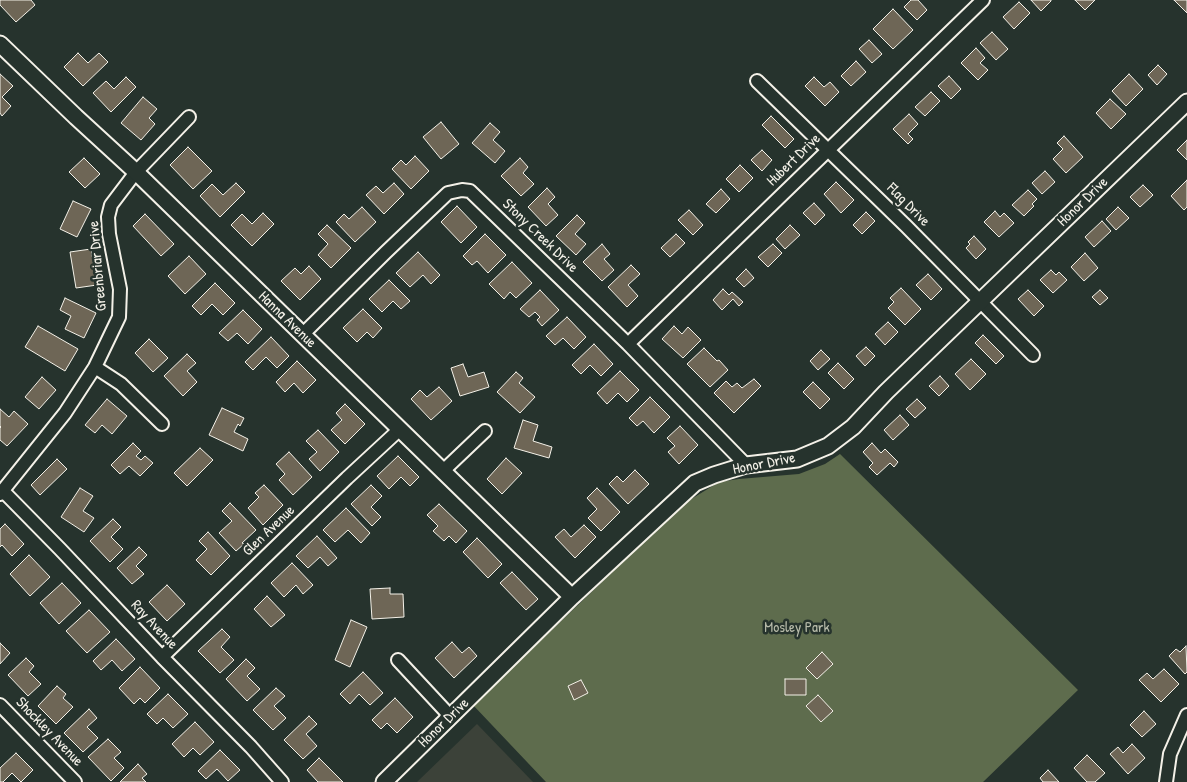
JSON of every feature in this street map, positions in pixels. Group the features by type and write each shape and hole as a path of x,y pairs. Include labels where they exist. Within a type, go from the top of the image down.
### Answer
{"street":[{"name":"Hubert Drive","path":"628,344 983,0"},
{"name":"Hanna Avenue","path":"0,44 136,172 572,597"},
{"name":"Flag Drive","path":"757,80 906,226 1033,355"},
{"name":"Honor Drive","path":"384,782 572,597 695,483 746,465 797,459 828,446 853,427 886,392 1187,102"},
{"name":"Greenbriar Drive","path":"1,492 66,413 95,367 119,317 120,289 109,234 108,217 111,205 136,172 188,117"},
{"name":"Stony Creek Drive","path":"302,334 448,194 462,190 470,191 628,344 746,465"},
{"path":"95,367 120,384 162,424"},
{"name":"Glen Avenue","path":"162,656 347,478 400,430"},
{"path":"443,471 485,431"},
{"name":"Ray Avenue","path":"1,492 67,556 251,747 282,782"},
{"path":"398,660 450,717"},
{"name":"Shockley Avenue","path":"0,705 75,782"},
{"path":"1166,782 1170,754 1187,715"}],"shaded area":[{"path":"477,724 533,782 417,782"}],"green space":[{"name":"Mosley Park","path":"840,454 1078,690 983,782 546,782 473,705 685,503 719,482 799,474 825,464"}],"building":[{"path":"0,0 31,0 35,5 16,22 0,5"},
{"path":"911,0 918,0 927,10 917,20 904,7"},
{"path":"1031,0 1051,0 1051,1 1041,11"},
{"path":"1075,0 1095,0 1085,10"},
{"path":"1174,0 1187,0 1187,13"},
{"path":"1019,2 1030,13 1014,29 1003,17"},
{"path":"893,9 913,30 893,49 873,29"},
{"path":"992,32 1008,49 996,60 980,43"},
{"path":"869,40 882,54 872,63 859,49"},
{"path":"976,48 985,58 980,63 988,70 978,80 961,63"},
{"path":"78,53 88,63 99,53 108,62 83,86 64,67"},
{"path":"856,61 866,72 851,86 841,76"},
{"path":"1158,65 1167,74 1157,85 1148,75"},
{"path":"0,74 13,86 2,97 11,106 2,116 0,113"},
{"path":"1129,74 1143,89 1126,106 1112,91"},
{"path":"949,76 961,89 951,99 938,86"},
{"path":"126,77 136,87 111,112 93,93 106,81 114,89"},
{"path":"814,77 824,87 830,82 839,92 825,106 805,86"},
{"path":"931,92 940,101 925,116 915,107"},
{"path":"143,97 157,109 149,118 155,124 141,140 121,123"},
{"path":"1110,99 1126,114 1111,129 1096,113"},
{"path":"909,114 918,124 908,134 913,139 908,144 893,129"},
{"path":"771,116 794,139 785,148 762,125"},
{"path":"441,122 459,144 441,159 423,137"},
{"path":"490,123 500,132 493,140 505,151 495,163 472,143"},
{"path":"1064,136 1083,157 1066,173 1053,159 1063,149 1057,143"},
{"path":"1187,140 1187,160 1177,150"},
{"path":"188,147 212,171 193,189 170,165"},
{"path":"762,150 772,160 762,171 751,160"},
{"path":"415,156 429,171 411,189 392,169 401,160 406,165"},
{"path":"84,158 100,174 85,188 69,172"},
{"path":"520,158 528,167 523,173 534,184 521,196 501,176"},
{"path":"740,165 753,178 739,192 726,179"},
{"path":"1045,171 1055,182 1042,194 1032,183"},
{"path":"1187,180 1187,207 1184,210 1171,196"},
{"path":"836,182 854,200 841,213 824,194"},
{"path":"236,183 245,192 220,217 200,196 212,184 223,195"},
{"path":"394,183 404,194 384,214 366,195 376,186 383,193"},
{"path":"1143,185 1153,195 1140,207 1130,197"},
{"path":"547,188 555,197 548,204 558,215 546,226 528,207"},
{"path":"721,189 730,199 716,213 706,204"},
{"path":"1028,190 1037,199 1032,204 1034,206 1024,216 1012,205"},
{"path":"73,201 91,209 77,237 60,229"},
{"path":"814,203 825,215 815,225 803,213"},
{"path":"457,206 477,227 461,243 441,222"},
{"path":"362,207 376,222 355,242 336,222 344,214 349,219"},
{"path":"1118,207 1129,218 1116,230 1106,219"},
{"path":"689,210 703,225 693,235 678,220"},
{"path":"995,211 1000,217 1004,213 1014,223 999,237 984,222"},
{"path":"866,212 875,221 862,234 853,225"},
{"path":"263,213 274,224 252,246 231,225 242,214 252,224"},
{"path":"145,214 174,244 161,256 133,226"},
{"path":"577,215 585,223 575,234 586,244 576,255 556,236"},
{"path":"1102,221 1111,231 1094,247 1085,237"},
{"path":"327,225 351,248 331,268 318,255 328,244 318,234"},
{"path":"790,225 800,235 785,249 776,239"},
{"path":"485,234 506,255 488,273 477,261 472,265 463,256"},
{"path":"676,234 685,243 670,257 661,248"},
{"path":"974,236 986,249 976,259 966,248 970,244 968,242"},
{"path":"602,244 610,254 604,259 614,270 602,281 583,262"},
{"path":"773,244 782,253 768,267 758,257"},
{"path":"91,249 97,285 76,288 70,252"},
{"path":"418,252 440,275 431,284 423,275 410,287 396,273"},
{"path":"1085,253 1098,268 1084,281 1071,267"},
{"path":"189,256 206,274 185,294 168,276"},
{"path":"512,262 532,283 516,298 510,292 504,299 489,284"},
{"path":"631,265 640,274 628,285 638,296 627,307 608,287"},
{"path":"309,266 321,279 300,300 281,281 295,268 301,274"},
{"path":"746,269 754,278 744,287 736,279"},
{"path":"1051,270 1056,275 1059,272 1067,280 1053,293 1040,280"},
{"path":"928,274 942,289 931,300 916,285"},
{"path":"389,280 410,301 401,309 393,301 382,312 369,299"},
{"path":"215,283 235,303 223,315 212,304 201,315 192,306"},
{"path":"901,288 921,309 905,325 888,308 894,302 890,298"},
{"path":"723,289 729,295 732,292 743,302 739,306 733,299 722,310 713,300"},
{"path":"540,290 559,310 542,326 537,320 540,317 535,312 529,317 520,309"},
{"path":"1028,290 1044,306 1034,316 1018,299"},
{"path":"1100,290 1108,298 1100,305 1092,297"},
{"path":"65,298 96,313 84,338 65,329 71,316 60,310"},
{"path":"363,309 382,328 373,338 367,332 357,342 343,328"},
{"path":"243,310 262,329 248,344 237,333 228,341 219,333"},
{"path":"567,317 586,337 574,349 563,338 555,345 546,336"},
{"path":"888,322 898,332 885,345 875,334"},
{"path":"38,326 78,349 65,371 25,347"},
{"path":"674,326 682,334 688,327 701,340 683,358 662,339"},
{"path":"983,335 1004,356 996,364 975,343"},
{"path":"271,337 289,356 277,368 266,357 253,370 245,362"},
{"path":"149,339 168,358 153,372 135,353"},
{"path":"594,344 613,364 601,376 590,365 581,374 572,365"},
{"path":"866,347 875,356 865,366 856,356"},
{"path":"704,348 728,370 710,387 687,364"},
{"path":"821,350 830,359 818,370 810,361"},
{"path":"187,354 196,363 187,371 197,382 183,396 164,376"},
{"path":"971,359 986,374 970,390 955,374"},
{"path":"297,361 316,380 303,393 294,383 285,392 276,382"},
{"path":"838,363 854,379 844,389 828,373"},
{"path":"463,364 468,377 484,372 489,387 460,396 451,368"},
{"path":"620,371 639,390 627,402 618,393 607,404 597,393"},
{"path":"516,372 523,378 519,383 535,397 520,413 497,392"},
{"path":"940,376 949,386 939,396 929,386"},
{"path":"42,377 56,390 39,409 25,397"},
{"path":"754,379 761,386 734,413 714,393 726,381 732,387 737,383 742,388"},
{"path":"813,382 830,399 820,409 803,392"},
{"path":"439,387 452,401 431,420 411,399 420,390 427,397"},
{"path":"650,397 670,417 654,433 643,421 637,426 629,418"},
{"path":"107,399 127,416 112,434 102,425 95,433 85,425"},
{"path":"917,399 926,408 915,418 906,409"},
{"path":"345,404 365,424 345,444 331,430 342,420 336,413"},
{"path":"222,408 244,418 234,432 248,439 243,451 209,435"},
{"path":"0,409 9,417 14,411 28,424 7,446 0,440"},
{"path":"900,415 909,425 893,440 884,430"},
{"path":"523,420 538,425 533,441 552,447 549,458 514,448"},
{"path":"680,426 698,445 679,464 668,452 675,446 667,438"},
{"path":"318,430 339,452 320,471 309,459 317,452 306,441"},
{"path":"133,443 141,451 136,456 141,460 145,456 153,463 140,476 129,466 120,474 111,465"},
{"path":"872,443 881,453 885,449 898,462 894,467 890,463 877,475 869,467 873,463 863,452"},
{"path":"200,448 213,460 187,486 174,473"},
{"path":"289,452 312,477 293,495 279,480 285,474 276,464"},
{"path":"398,456 419,477 410,486 401,477 389,489 377,476"},
{"path":"506,458 522,473 502,494 487,479"},
{"path":"57,459 67,469 40,495 31,485"},
{"path":"635,470 649,484 628,504 609,484 617,476 623,482"},
{"path":"264,485 283,505 263,525 248,508 259,497 255,493"},
{"path":"371,485 382,496 371,507 381,517 372,526 351,504"},
{"path":"80,488 93,496 83,511 94,518 84,532 61,517"},
{"path":"597,488 620,512 601,531 588,518 597,509 587,498"},
{"path":"230,503 256,530 236,551 219,533 232,521 222,511"},
{"path":"439,504 467,531 456,543 449,536 444,541 433,531 438,526 427,515"},
{"path":"346,508 370,533 361,543 348,530 335,542 323,530"},
{"path":"113,519 121,527 111,537 123,549 110,562 90,541"},
{"path":"5,524 24,544 12,556 2,545 0,547 0,529"},
{"path":"584,525 596,537 575,558 555,537 564,529 571,537"},
{"path":"208,532 230,556 211,575 196,560 207,549 199,541"},
{"path":"317,536 337,558 328,566 320,557 308,568 296,556"},
{"path":"477,538 502,564 488,578 463,552"},
{"path":"139,547 147,555 136,566 144,574 132,584 117,568"},
{"path":"29,555 50,577 30,596 10,574"},
{"path":"292,563 313,585 303,594 296,585 284,597 271,583"},
{"path":"512,572 538,599 526,610 500,583"},
{"path":"62,583 81,603 59,624 40,603"},
{"path":"167,585 185,604 167,621 149,602"},
{"path":"390,588 390,594 403,594 404,617 372,619 370,589"},
{"path":"267,596 285,615 271,627 254,609"},
{"path":"89,610 110,632 87,653 66,631"},
{"path":"351,620 367,627 350,667 335,660"},
{"path":"222,629 230,637 221,647 234,660 220,673 198,651"},
{"path":"116,639 135,659 122,671 112,660 101,670 93,661"},
{"path":"452,642 462,653 469,647 477,656 454,678 435,658"},
{"path":"0,643 10,653 0,664"},
{"path":"1186,646 1187,672 1185,674 1169,656 1176,649 1180,652"},
{"path":"822,652 833,664 817,679 806,668"},
{"path":"26,658 34,666 29,672 41,684 28,696 8,675"},
{"path":"246,659 255,668 247,676 260,689 247,701 226,679"},
{"path":"140,667 160,688 145,703 140,698 134,704 119,688"},
{"path":"1164,669 1179,684 1161,702 1139,680 1147,673 1153,679"},
{"path":"363,672 383,693 370,705 359,694 350,704 340,694"},
{"path":"785,679 806,679 806,695 785,695"},
{"path":"581,680 588,693 574,700 568,686"},
{"path":"57,686 66,694 63,698 73,707 56,724 38,706"},
{"path":"276,688 285,696 274,706 286,718 273,730 253,710"},
{"path":"168,694 188,714 173,728 163,718 157,724 147,714"},
{"path":"818,695 833,711 821,722 806,706"},
{"path":"395,698 413,717 397,733 387,723 381,729 372,720"},
{"path":"89,709 97,718 87,727 98,738 83,752 64,733"},
{"path":"1144,711 1156,724 1142,737 1130,725"},
{"path":"309,716 317,724 306,734 317,746 303,759 284,740"},
{"path":"195,722 214,742 200,755 193,748 184,757 172,744"},
{"path":"108,739 121,752 114,758 124,768 111,781 88,757"},
{"path":"1132,744 1145,758 1128,774 1110,754 1118,747 1123,753"},
{"path":"220,750 240,770 228,781 217,769 206,779 198,771"},
{"path":"16,753 33,770 21,782 12,773 3,782 0,782 0,768"},
{"path":"1087,755 1105,773 1095,782 1087,782 1074,768"},
{"path":"319,758 343,782 318,782 307,770"},
{"path":"138,764 147,774 142,778 146,782 120,782"},
{"path":"1048,770 1059,782 1043,782 1040,778"}]}
